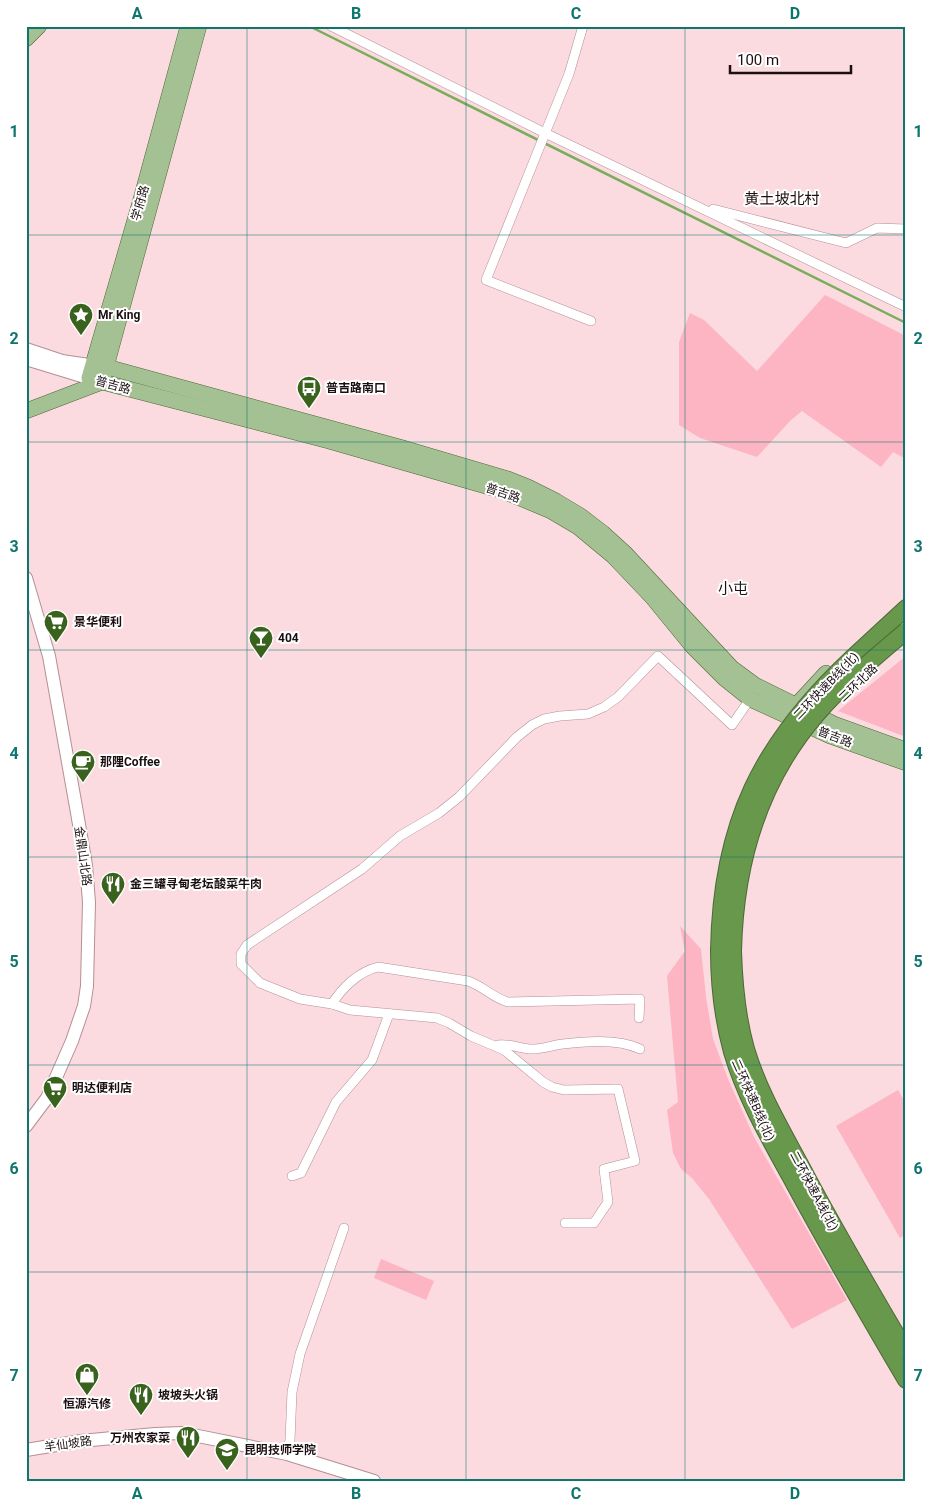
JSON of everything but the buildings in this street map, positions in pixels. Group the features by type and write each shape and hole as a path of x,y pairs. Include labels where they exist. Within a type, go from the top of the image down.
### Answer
{"highway":[{"path":"858,662 906,608"},
{"name":"二环快速B线(北)","path":"906,612 858,662 795,711 764,764 740,819 730,853 720,910 726,951 720,986 724,1020 732,1054 744,1086 765,1130 829,1249 906,1380"},
{"name":"二环快速A线(北)","path":"906,631 858,662 780,764 764,796 751,832 740,874 735,912 726,951 746,1050 778,1124 842,1242 906,1351"},
{"path":"858,662 906,635"}],"main road":[{"path":"26,39 40,26"},
{"path":"146,200 145,161 179,26"},
{"name":"学府路","path":"170,114 188,26"},
{"name":"学府路","path":"97,373 170,114 199,26"},
{"name":"学府路","path":"146,200 170,158 208,26"},
{"path":"26,402 97,373"},
{"path":"26,411 97,373"},
{"name":"普吉路","path":"97,373 504,491 551,511 578,527 613,556 652,597 692,646 726,679 750,698 795,711"},
{"name":"普吉路","path":"97,373 394,445 489,473 521,484 556,500 589,522 626,554 732,668 755,685 818,724 830,736 906,762"},
{"path":"795,711 835,664 906,603"},
{"name":"二环北路","path":"818,724 855,685 906,640"},
{"name":"普吉路","path":"818,724 860,734 906,750"}],"street":[{"path":"331,26 545,134 906,307"},
{"path":"583,26 569,74 486,280 591,321"},
{"path":"703,207 846,243 877,228 906,229"},
{"path":"773,242 777,225"},
{"name":"普吉路","path":"26,349 97,373"},
{"name":"普吉路","path":"26,359 97,373"},
{"name":"金鼎山北路","path":"26,578 49,656 86,865 89,902 84,1006 72,1041 47,1098 26,1126"},
{"path":"565,1223 594,1223 608,1202 604,1169 635,1161 618,1089 564,1090 552,1087 543,1082 514,1056 438,1018 350,1010 332,1004 300,999 260,983 241,964 241,954 247,945 362,869 400,836 439,813 459,797 517,736 532,725 544,719 588,714 604,707 618,697 658,656 732,725 750,698"},
{"path":"332,1004 345,986 372,969 378,968 468,981 477,984 499,1000 508,1002 640,999 638,1018"},
{"path":"292,1176 301,1173 336,1102 372,1060 389,1014"},
{"path":"495,1046 503,1044 529,1049 572,1043 622,1043 640,1049"},
{"path":"287,1454 290,1440 292,1392 300,1354 344,1228"},
{"name":"羊仙坡路","path":"26,1450 91,1440 155,1434 183,1434 287,1454 374,1481"}],"shaded area":[{"path":"825,295 906,336 906,459 893,452 881,467 802,411 791,420 757,457 700,438 679,425 679,342 690,313 704,320 757,371"},
{"path":"906,656 906,737 838,711"},
{"path":"680,926 701,949 713,1039 728,1079 754,1137 847,1300 792,1329 709,1199 692,1178 681,1169 673,1153 667,1110 678,1102 667,976 685,951"},
{"path":"898,1090 906,1104 906,1234 900,1238 836,1126"},
{"path":"381,1259 434,1281 426,1300 374,1278"}],"waterway":[{"path":"309,26 906,323"}],"place":[{"name":"Mr King","path":"81,336"},
{"name":"普吉路南口","path":"309,409"},
{"name":"景华便利","path":"56,643"},
{"name":"404","path":"261,659"},
{"name":"那䧉Coffee","path":"83,783"},
{"name":"金三罐寻甸老坛酸菜牛肉","path":"113,905"},
{"name":"明达便利店","path":"55,1109"},
{"name":"恒源汽修","path":"87,1396"},
{"name":"坡坡头火锅","path":"141,1416"},
{"name":"万州农家菜","path":"188,1459"},
{"name":"昆明技师学院","path":"227,1471"}],"district":[{"name":"黄土坡北村","path":"782,199"},
{"name":"小屯","path":"733,589"}]}
